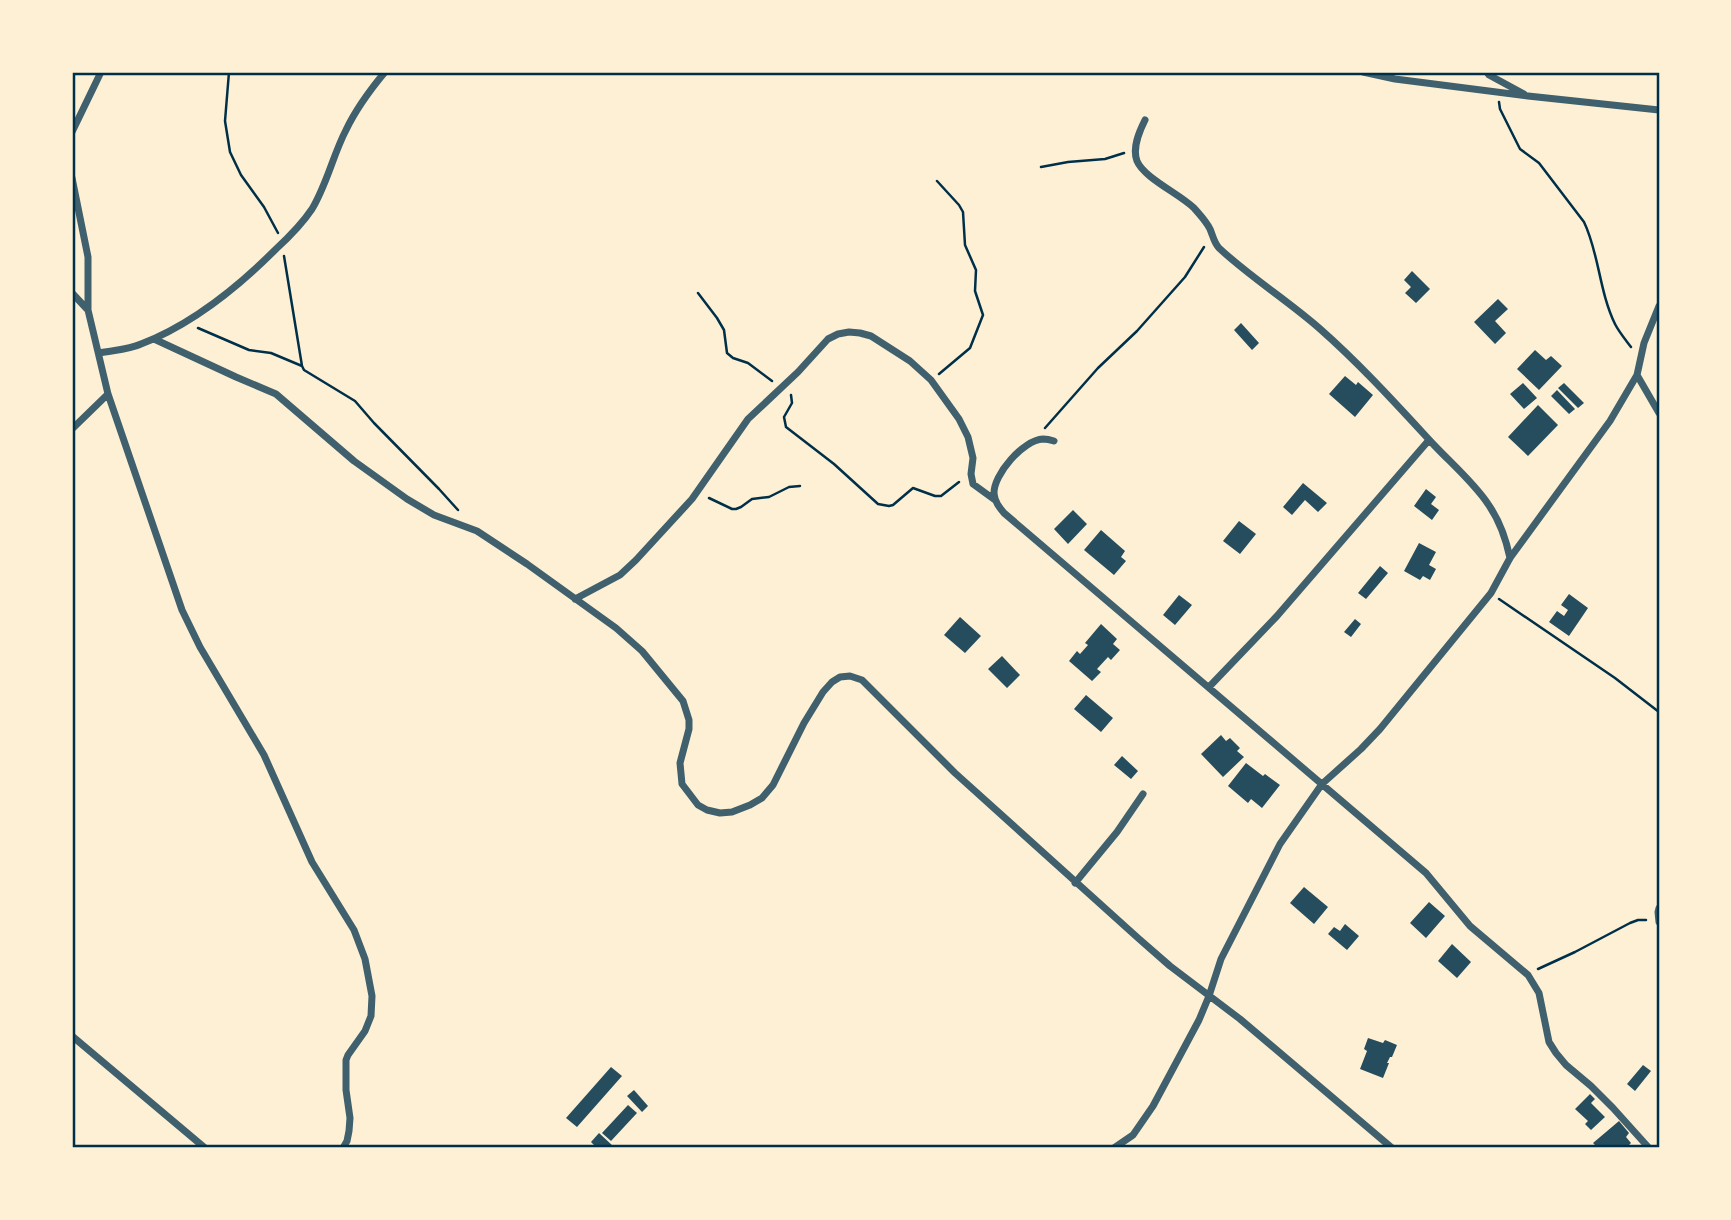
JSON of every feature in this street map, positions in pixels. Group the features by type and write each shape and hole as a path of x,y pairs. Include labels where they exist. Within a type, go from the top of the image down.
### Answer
{"street":[{"path":"72,132 101,72"},
{"path":"99,352 131,348 185,324 237,286 282,243 312,209 346,130 368,93 385,72"},
{"path":"1363,72 1395,79 1659,110"},
{"path":"1487,72 1528,96"},
{"path":"1144,120 1135,150 1141,167 1189,204 1205,221 1217,246 1319,328 1357,363 1488,503 1505,537 1510,558"},
{"path":"72,178 88,257 88,310 108,394 182,610 200,647 264,755 312,862 354,930 365,959 372,996 371,1016 365,1031 346,1060 350,1118 347,1141 342,1148"},
{"path":"72,293 88,310"},
{"path":"1114,1148 1133,1135 1153,1106 1199,1020 1222,958 1280,844 1322,784 1362,749 1380,729 1491,593 1510,558 1610,421 1637,375 1644,343 1659,306"},
{"path":"575,599 620,575 651,545 692,499 748,419 798,372 828,339 849,332 872,337 910,361 931,380 959,419 968,437 973,458 971,480 979,490 995,500 1004,513 1426,873 1470,926 1528,975 1539,993 1549,1042 1556,1053 1649,1148"},
{"path":"154,339 276,394 355,461 407,499 433,516 477,531 628,638 650,660 683,701 689,729 680,763 682,784 698,805 707,810 732,813 762,798 773,785 795,738 823,692 840,677 850,676 862,680 955,773 1075,883 1170,966 1240,1018 1392,1148"},
{"path":"1637,375 1659,413"},
{"path":"72,429 108,394"},
{"path":"995,500 994,489 998,475 1016,455 1034,441 1044,438 1054,441"},
{"path":"1209,687 1277,616 1429,440"},
{"path":"1075,883 1143,794"},
{"path":"1659,908 1659,922"},
{"path":"72,1037 205,1148"}],"path":[{"path":"229,72 225,121 230,152 264,207 282,243 302,366 355,401 462,514"},
{"path":"1502,92 1499,105 1520,149 1539,163 1584,222 1614,322 1640,360"},
{"path":"1041,167 1105,159 1135,150"},
{"path":"931,380 970,348 983,316 975,291 976,270 965,245 962,212 937,181"},
{"path":"1034,441 1185,277 1212,236"},
{"path":"698,293 724,330 727,352 733,358 748,363 791,394 790,408 784,417 786,427 834,464 878,504 893,505 910,488 941,496 961,481 971,480"},
{"path":"185,324 254,352 271,353 302,366"},
{"path":"692,499 709,498 736,509 750,500 769,497 789,487 800,486"},
{"path":"1491,593 1615,678 1659,712"},
{"path":"1528,975 1630,923 1638,920 1659,922"}],"building":[{"path":"1412,271 1430,289 1416,303 1405,293 1411,287 1404,280"},
{"path":"1498,299 1508,309 1495,321 1506,333 1495,344 1474,322"},
{"path":"1241,323 1259,343 1252,350 1234,330"},
{"path":"1535,350 1546,360 1551,356 1562,366 1539,390 1517,369"},
{"path":"1345,376 1356,385 1358,382 1373,395 1355,417 1329,394"},
{"path":"1523,383 1537,398 1524,409 1510,394"},
{"path":"1564,383 1584,403 1578,408 1558,388"},
{"path":"1557,390 1575,409 1569,414 1551,396"},
{"path":"1538,405 1558,425 1528,456 1508,437"},
{"path":"1303,483 1327,503 1318,512 1305,500 1292,515 1283,507"},
{"path":"1426,489 1436,497 1431,504 1439,510 1432,520 1414,506"},
{"path":"1073,510 1087,524 1068,544 1054,529"},
{"path":"1239,521 1256,534 1240,554 1223,541"},
{"path":"1101,530 1125,551 1121,557 1126,561 1114,575 1084,550"},
{"path":"1419,543 1436,552 1429,565 1436,569 1430,580 1423,576 1420,580 1404,571"},
{"path":"1380,566 1388,573 1366,599 1358,593"},
{"path":"1569,594 1588,608 1569,636 1549,622 1557,611 1564,616 1568,610 1561,605"},
{"path":"1179,595 1192,605 1175,625 1163,615"},
{"path":"960,617 981,636 965,653 944,635"},
{"path":"1355,619 1361,624 1351,637 1344,632"},
{"path":"1101,624 1117,639 1113,644 1120,650 1111,660 1108,657 1097,669 1101,672 1092,681 1069,661 1077,651 1080,654 1088,645 1085,643"},
{"path":"1002,656 1020,675 1007,688 988,669"},
{"path":"1086,695 1113,718 1101,732 1074,709"},
{"path":"1221,735 1226,741 1230,738 1240,748 1237,751 1244,757 1223,777 1201,754"},
{"path":"1122,756 1138,771 1131,779 1114,765"},
{"path":"1246,763 1280,785 1262,808 1251,799 1248,803 1228,786"},
{"path":"1304,887 1328,907 1314,924 1290,903"},
{"path":"1429,902 1445,916 1426,938 1410,923"},
{"path":"1345,924 1359,936 1347,950 1328,934 1334,927 1340,931"},
{"path":"1452,944 1471,962 1457,978 1438,961"},
{"path":"1368,1038 1397,1045 1387,1063 1383,1078 1360,1069 1367,1051 1364,1049"},
{"path":"1643,1065 1651,1071 1635,1091 1627,1084"},
{"path":"611,1067 622,1076 577,1127 566,1118"},
{"path":"634,1090 648,1106 642,1112 627,1096"},
{"path":"1590,1094 1595,1099 1591,1103 1605,1117 1591,1130 1585,1124 1588,1121 1575,1109"},
{"path":"628,1105 637,1113 611,1141 602,1133"},
{"path":"1619,1121 1629,1133 1626,1137 1631,1143 1626,1148 1598,1148 1593,1143"},
{"path":"599,1133 613,1146 611,1148 597,1148 591,1142"}]}
